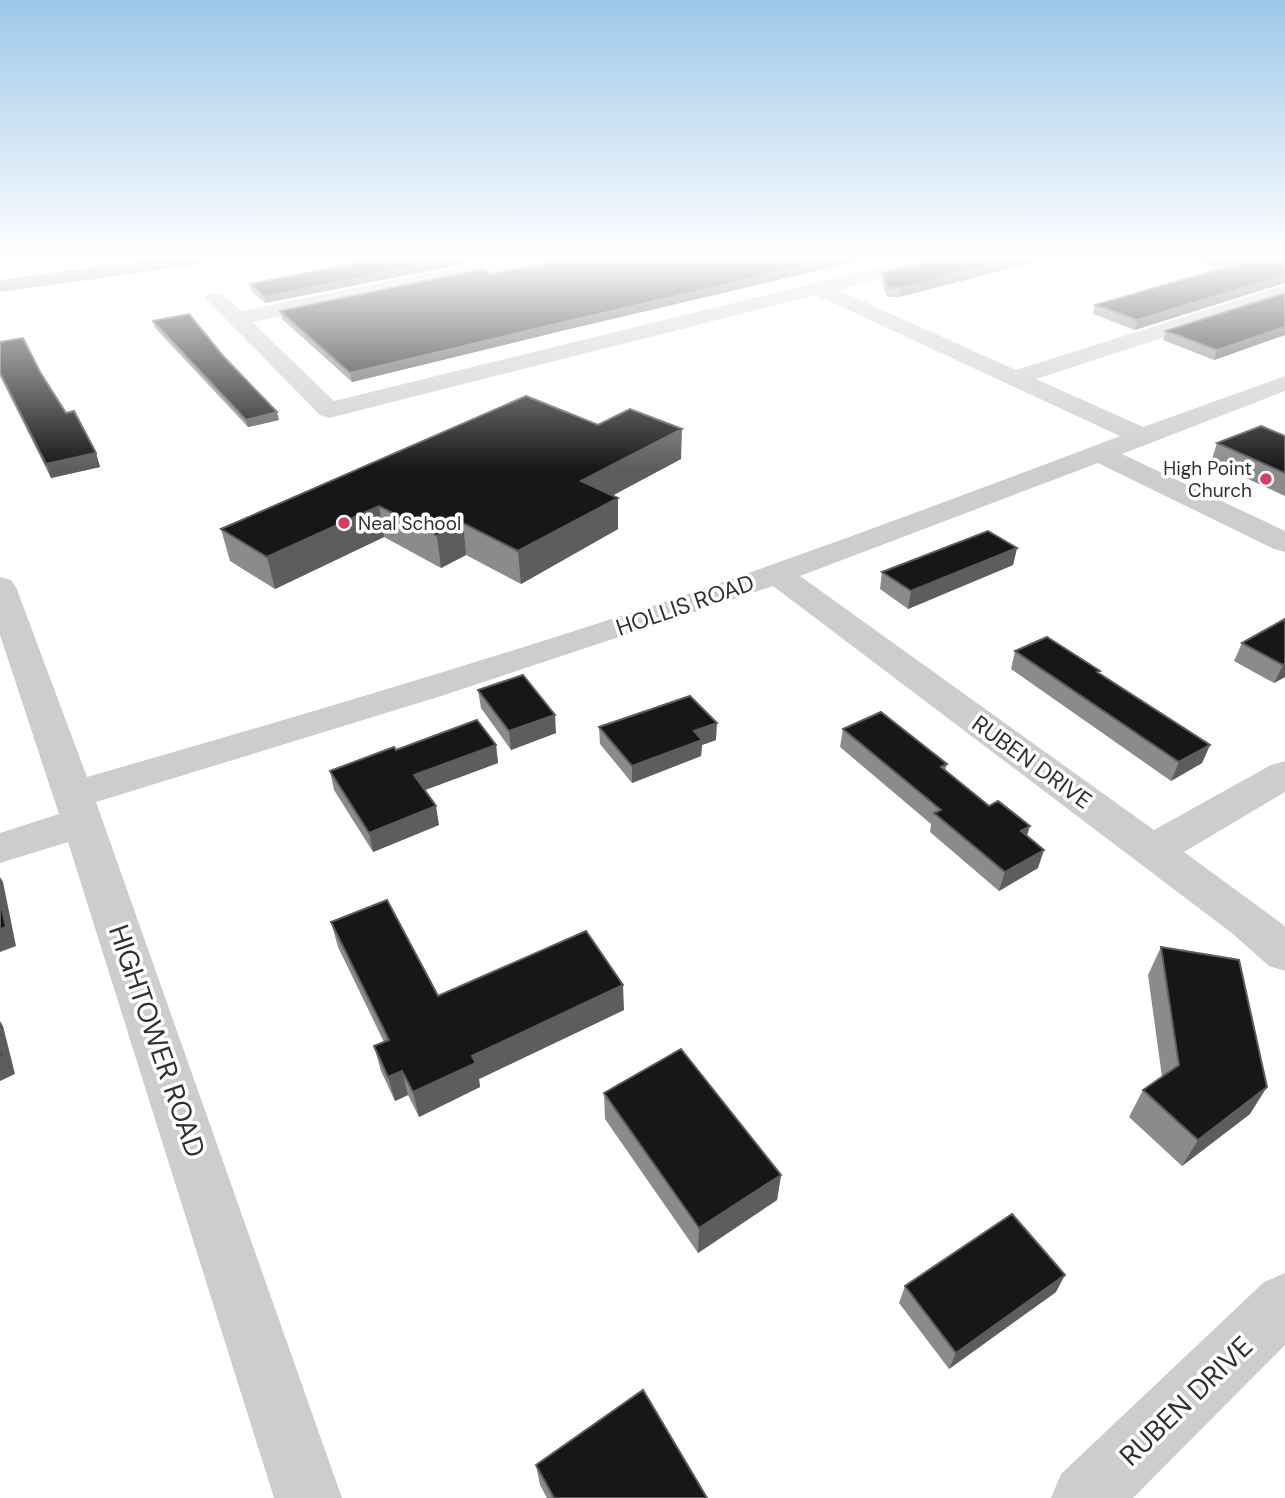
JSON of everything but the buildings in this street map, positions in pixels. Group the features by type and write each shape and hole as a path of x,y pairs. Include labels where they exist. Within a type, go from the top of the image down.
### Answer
{"street":[{"path":"246,329 329,410 657,329"},
{"path":"907,329 1141,436"},
{"path":"1016,378 1168,329"},
{"name":"HOLLIS ROAD","path":"0,848 79,809 777,574 1285,383"},
{"path":"1098,453 1285,543"},
{"name":"RUBEN DRIVE","path":"777,574 1249,922 1285,953"},
{"name":"HIGHTOWER ROAD","path":"0,587 174,1089 308,1498"},
{"path":"1152,851 1285,774"},
{"name":"RUBEN DRIVE","path":"1085,1498 1285,1303"}],"place":[{"name":"High Point Church","path":"1266,479"},
{"name":"Neal School","path":"344,523"}]}
